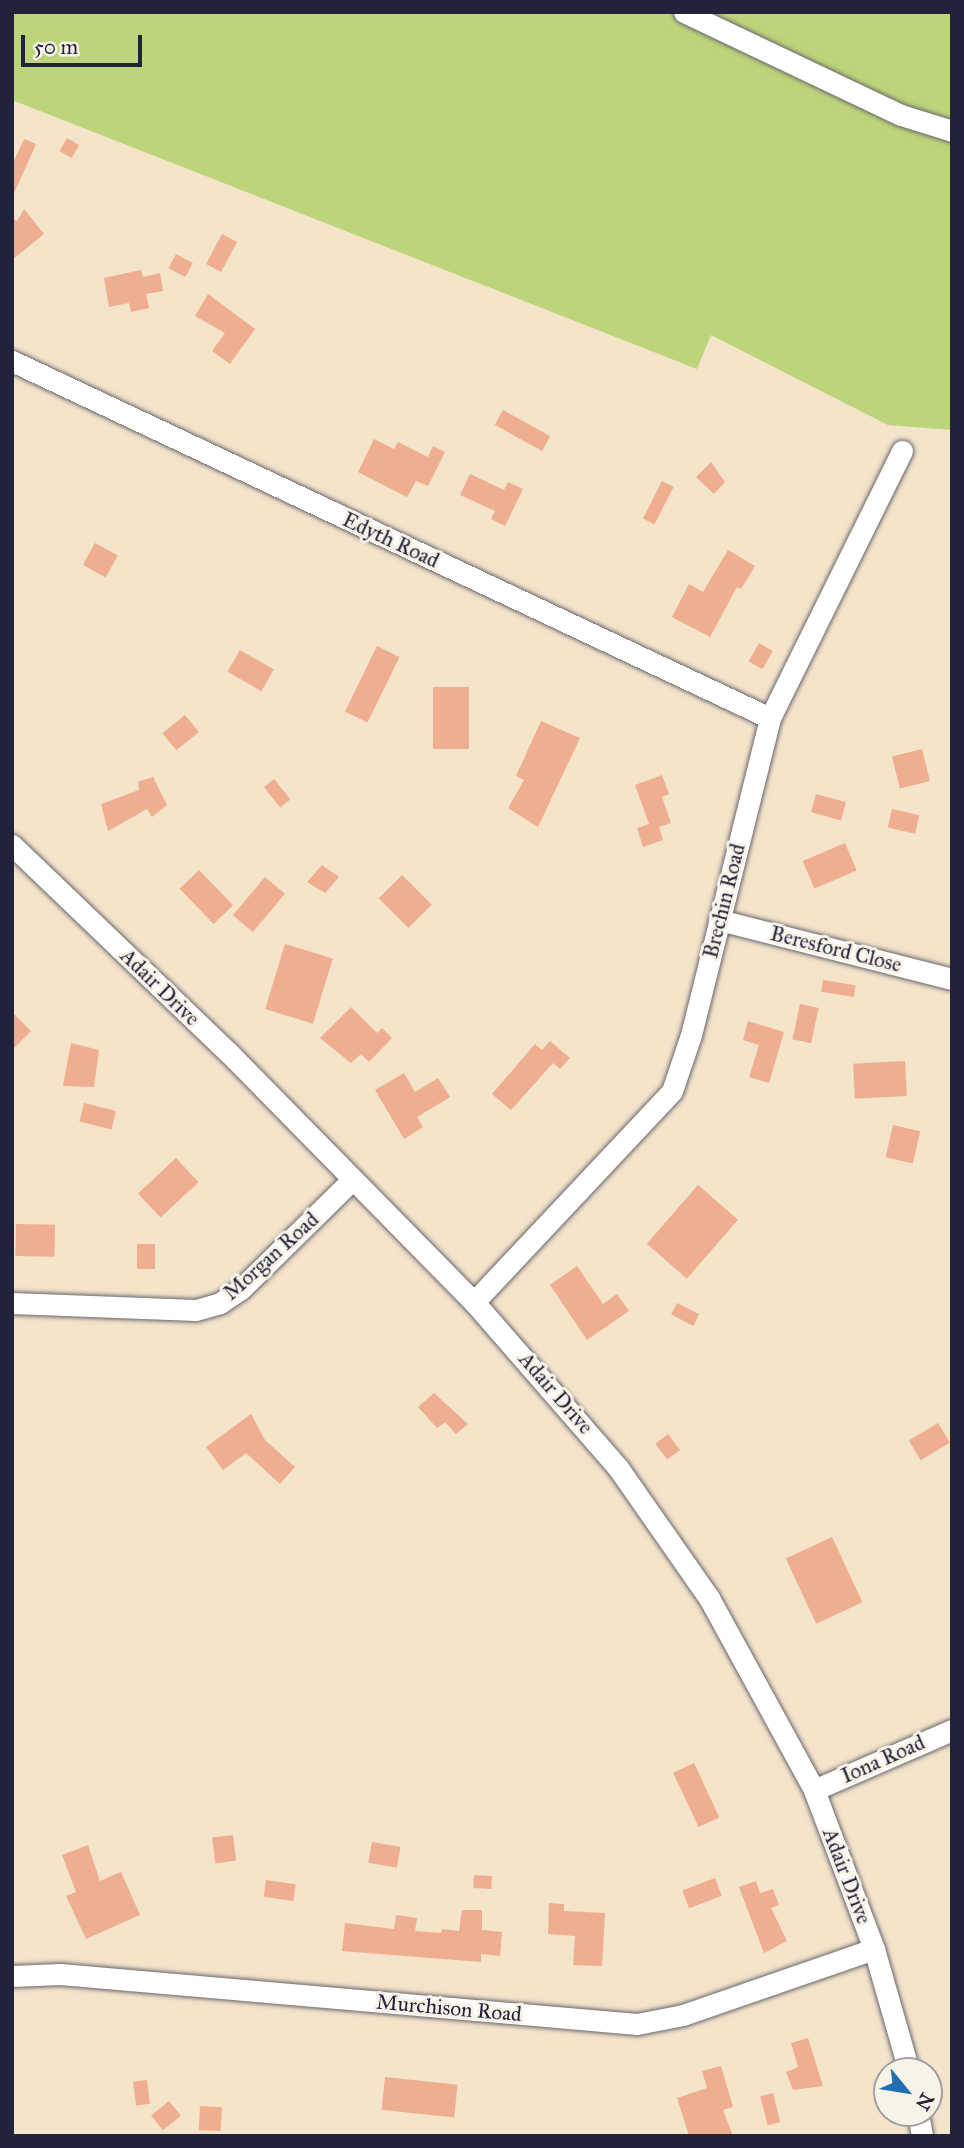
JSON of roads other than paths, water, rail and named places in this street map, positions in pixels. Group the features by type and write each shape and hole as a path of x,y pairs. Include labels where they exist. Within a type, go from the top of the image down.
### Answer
{"street":[{"path":"684,12 901,115 952,131"},
{"name":"Edyth Road","path":"12,361 770,718"},
{"name":"Brechin Road","path":"474,1302 672,1091 691,1035 770,718 902,451"},
{"name":"Adair Drive","path":"12,845 229,1053 474,1302 565,1401 656,1522 709,1598 814,1790 874,1949 905,2057"},
{"name":"Beresford Close","path":"719,920 952,979"},
{"name":"Morgan Road","path":"12,1303 196,1310 220,1303 241,1289 352,1180"},
{"name":"Iona Road","path":"814,1790 952,1730"},
{"name":"Murchison Road","path":"12,1976 74,1976 637,2024 683,2015 874,1949"}]}
